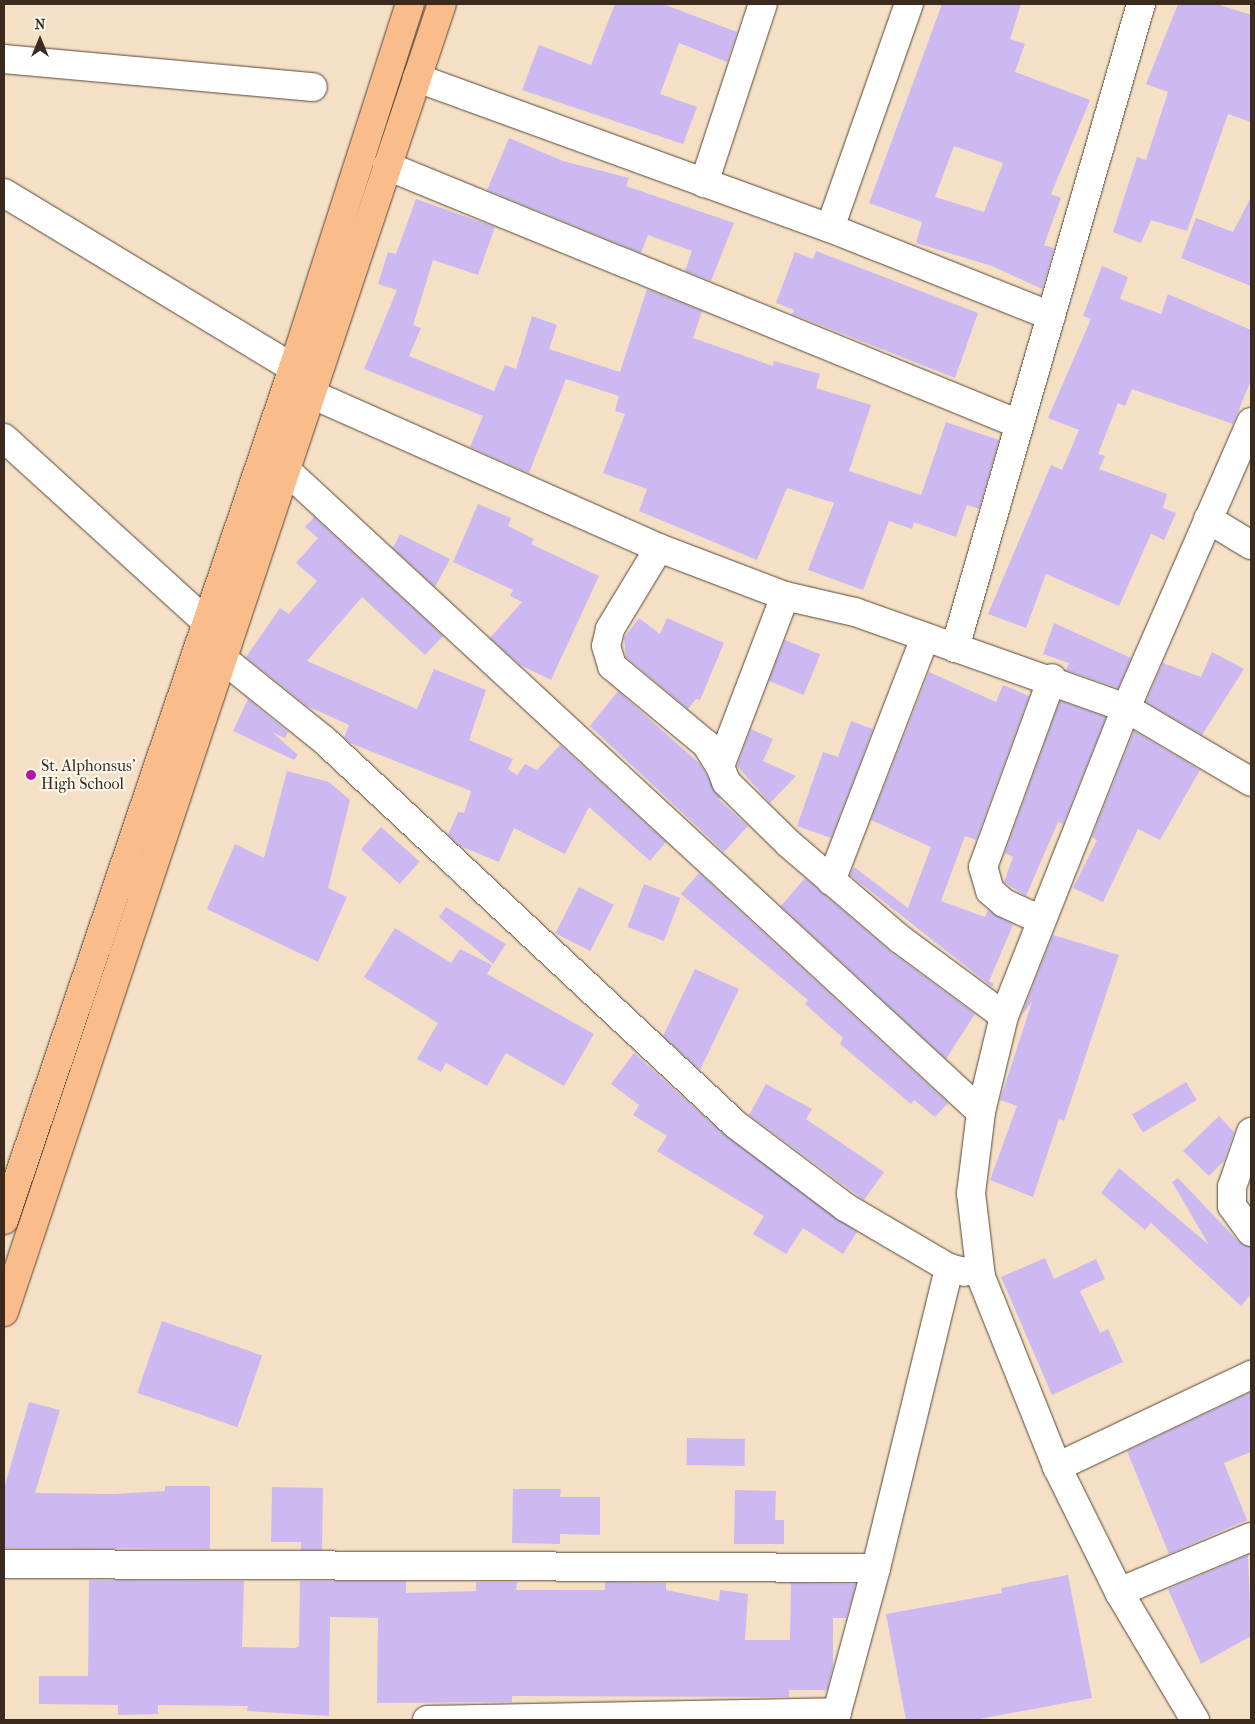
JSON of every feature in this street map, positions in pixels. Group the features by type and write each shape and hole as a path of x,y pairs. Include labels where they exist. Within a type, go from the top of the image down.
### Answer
{"highway":[{"path":"4,1220 205,621 293,368 410,4"},
{"path":"4,1312 286,470 309,393 442,4"}],"street":[{"path":"704,183 763,4"},
{"path":"830,228 909,4"},
{"path":"955,648 1141,4"},
{"path":"4,58 312,87"},
{"path":"417,78 830,228 1051,316"},
{"path":"387,166 1019,424"},
{"path":"4,193 293,368"},
{"path":"309,393 659,548 785,596 856,612 955,648 1052,678 1126,708 1251,782"},
{"path":"1195,1720 1119,1592 1057,1467 981,1277 971,1192 981,1112 1004,1016 1126,708 1251,422"},
{"path":"4,438 205,621"},
{"path":"286,470 981,1112"},
{"path":"1208,519 1251,545"},
{"path":"659,548 610,629 606,646 612,666 706,744 720,766 733,793 831,881 911,948 1004,1016"},
{"path":"720,766 785,596"},
{"path":"831,881 925,637"},
{"path":"222,658 324,740 735,1124 845,1207 949,1268 981,1277"},
{"path":"1041,920 990,892 983,867 1052,678"},
{"path":"1251,1132 1232,1187 1232,1206 1251,1232"},
{"path":"427,1720 836,1716 876,1568 949,1268"},
{"path":"1057,1467 1251,1375"},
{"path":"1119,1592 1251,1537"},
{"path":"4,1564 876,1568"}],"building":[{"path":"615,4 663,4 737,32 727,62 679,43 660,94 697,107 683,144 522,90 539,45 591,65"},
{"path":"942,4 1021,4 1010,39 1025,44 1015,72 1090,100 1051,194 1061,198 1044,245 1054,248 1042,289 992,266 916,243 922,222 869,203","holes":["954,146 1003,163 984,212 935,197"]},
{"path":"1178,4 1217,4 1251,15 1251,122 1228,114 1187,231 1151,220 1141,243 1113,232 1137,157 1146,160 1168,92 1146,84"},
{"path":"509,138 563,161 629,178 626,186 734,223 711,281 685,271 692,251 648,235 641,253 487,190"},
{"path":"1251,197 1251,286 1181,258 1196,218 1233,232"},
{"path":"416,199 495,227 478,275 433,260 413,325 421,328 409,356 494,391 505,365 516,369 532,316 557,325 549,349 620,372 647,289 702,311 693,338 773,366 774,361 820,374 816,388 871,405 849,471 921,495 946,422 999,440 979,509 967,505 956,537 914,522 912,529 889,521 863,590 808,570 834,503 787,488 757,560 639,511 647,489 603,473 625,414 615,411 619,396 566,379 529,473 470,447 483,416 364,369 397,290 378,284 388,252 396,254"},
{"path":"816,251 978,313 955,378 792,314 794,310 776,303 795,252 813,259"},
{"path":"1102,266 1128,277 1120,299 1161,314 1168,294 1251,330 1251,380 1233,424 1132,389 1125,406 1118,403 1098,454 1105,456 1099,469 1167,494 1163,508 1176,513 1164,540 1151,534 1119,606 1046,574 1026,628 988,614 1051,465 1062,470 1079,430 1048,418 1091,319 1083,316"},
{"path":"478,504 511,518 508,526 534,539 531,544 599,576 551,680 520,665 490,638 522,602 510,596 513,590 453,562"},
{"path":"314,517 443,636 425,655 362,597 307,661 417,709 434,669 486,690 469,740 513,759 508,769 517,775 525,764 537,770 560,745 666,842 650,861 589,807 565,854 514,828 499,862 460,846 448,835 458,812 464,813 471,791 350,743 344,738 349,725 307,706 246,657 280,608 289,614 317,581 296,563 318,538 305,527"},
{"path":"400,534 450,559 435,587 393,548"},
{"path":"639,618 660,634 667,618 724,643 700,700 696,699 688,709 626,657 624,638"},
{"path":"1054,623 1131,658 1118,688 1066,670 1069,663 1043,654"},
{"path":"785,640 820,654 804,695 769,681"},
{"path":"1212,652 1244,669 1202,735 1146,702 1163,663 1201,677"},
{"path":"929,672 996,702 1003,685 1029,696 976,840 965,836 941,901 985,917 988,910 1013,925 989,981 994,984 992,987 850,875 854,867 908,908 931,847 871,820"},
{"path":"618,691 700,764 721,799 717,798 748,826 724,852 590,726"},
{"path":"248,699 288,732 285,738 272,732 298,755 294,760 233,731"},
{"path":"1060,701 1106,717 1063,824 1058,822 1026,896 1004,882 1013,857 1005,853"},
{"path":"851,721 873,729 831,838 797,826 823,752 838,757"},
{"path":"751,729 773,739 763,761 796,776 770,803 737,766"},
{"path":"1134,731 1200,770 1160,840 1138,829 1103,902 1073,888 1097,840 1092,837"},
{"path":"287,771 329,782 350,800 328,888 347,897 318,962 207,909 235,844 264,858"},
{"path":"381,827 420,862 400,884 361,849"},
{"path":"699,873 948,1103 935,1117 914,1100 911,1104 840,1044 843,1038 805,1004 808,1000 681,894"},
{"path":"805,878 891,952 975,1014 946,1059 781,906"},
{"path":"644,884 680,898 664,941 628,927"},
{"path":"579,887 614,905 590,951 555,933"},
{"path":"446,907 506,944 493,964 439,917"},
{"path":"395,928 451,963 460,949 492,965 487,974 594,1034 564,1086 506,1053 487,1086 446,1063 441,1072 417,1059 438,1023 364,977"},
{"path":"1053,935 1119,955 1064,1121 1059,1119 1033,1197 990,1180 1017,1106 1000,1100 1032,1002 1021,1016"},
{"path":"695,969 739,989 700,1070 663,1036"},
{"path":"634,1053 726,1136 857,1232 843,1254 803,1228 786,1254 753,1234 764,1216 657,1151 667,1136 633,1115 639,1105 611,1084"},
{"path":"1186,1082 1197,1100 1143,1132 1132,1114"},
{"path":"766,1084 812,1109 806,1119 884,1172 864,1200 749,1115"},
{"path":"1219,1116 1234,1132 1224,1161 1209,1176 1183,1151"},
{"path":"1119,1168 1209,1245 1172,1182 1178,1178 1239,1242 1251,1247 1251,1294 1241,1306 1151,1223 1145,1230 1101,1193"},
{"path":"1045,1258 1054,1279 1096,1259 1105,1279 1080,1291 1100,1333 1108,1329 1123,1362 1052,1395 1001,1277"},
{"path":"162,1321 262,1356 237,1427 137,1393"},
{"path":"1251,1392 1251,1452 1224,1463 1247,1520 1169,1554 1127,1451"},
{"path":"29,1402 60,1410 35,1493 114,1494 165,1491 165,1486 210,1486 210,1549 4,1548 5,1485"},
{"path":"687,1438 745,1439 745,1466 687,1465"},
{"path":"272,1487 323,1488 322,1550 301,1550 301,1542 271,1542"},
{"path":"513,1489 561,1489 560,1497 600,1497 600,1535 560,1534 560,1544 512,1543"},
{"path":"735,1490 776,1491 775,1520 784,1520 784,1544 734,1544"},
{"path":"1248,1555 1251,1636 1201,1664 1168,1589"},
{"path":"1068,1575 1092,1698 974,1720 906,1720 886,1614 1002,1593 1001,1588"},
{"path":"89,1580 244,1581 242,1647 295,1648 299,1646 300,1581 406,1581 406,1593 476,1591 476,1582 517,1582 516,1590 605,1590 605,1582 666,1583 666,1590 719,1601 720,1590 748,1594 745,1640 790,1640 791,1583 856,1584 846,1618 833,1618 833,1666 827,1690 789,1690 789,1697 512,1696 512,1702 377,1703 378,1618 330,1617 329,1716 247,1711 248,1706 158,1705 158,1714 118,1715 118,1705 39,1704 39,1676 88,1676"}],"place":[{"name":"St. Alphonsus' High School","path":"31,775"}]}
